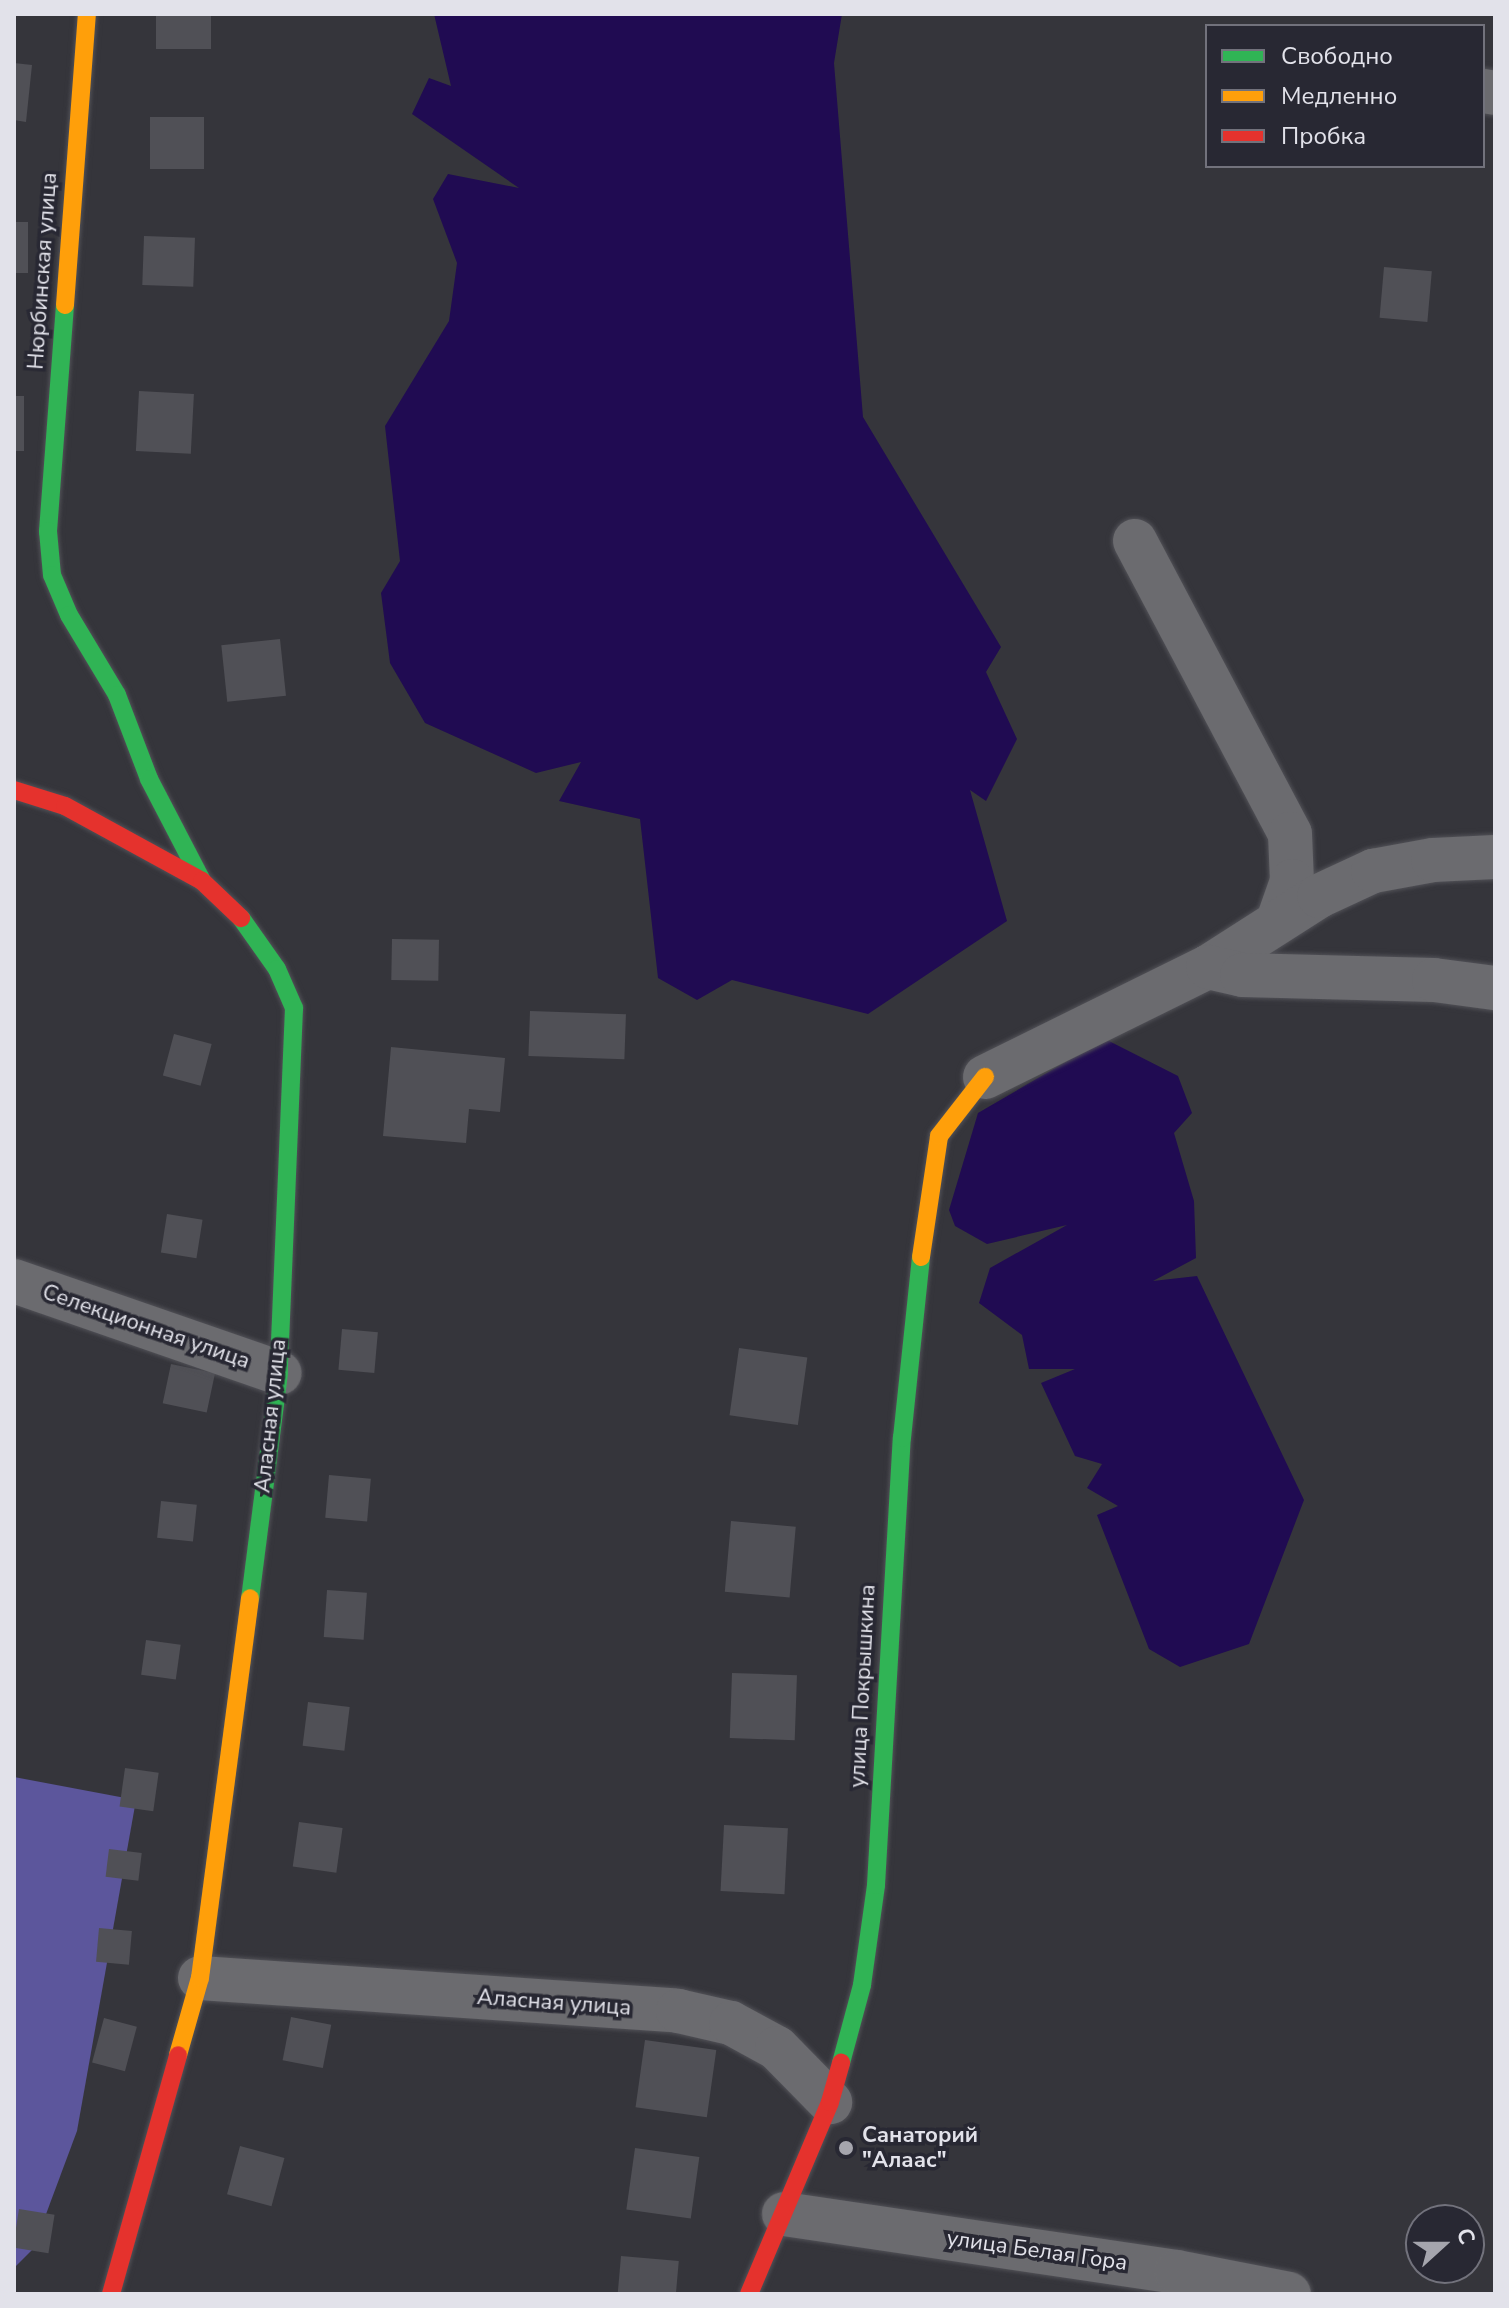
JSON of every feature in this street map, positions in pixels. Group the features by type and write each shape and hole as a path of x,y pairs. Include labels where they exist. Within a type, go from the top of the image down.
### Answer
{"street":[{"name":"Нюрбинская улица","path":"87,14 48,531 52,575 69,615 117,695 149,779 202,881"},
{"path":"1135,541 1290,834 1292,881 1278,921"},
{"path":"14,790 65,806 202,881"},
{"path":"985,1077 1208,967 1278,921 1373,871 1433,860 1495,857"},
{"name":"Аласная улица","path":"111,2294 200,1978 279,1373 294,1008 249,926 202,881"},
{"path":"1208,967 1242,975 1434,980 1495,988"},
{"name":"улица Покрышкина","path":"749,2294 830,2102 862,1985 876,1885 902,1438 926,1204 939,1136 985,1077"},
{"name":"Селекционная улица","path":"14,1281 279,1373"},
{"name":"Аласная улица","path":"200,1978 678,2011 731,2023 777,2048 830,2102"},
{"name":"улица Белая Гора","path":"784,2214 1177,2272 1289,2294"}],"shaded area":[{"path":"434,14 842,14 834,63 863,417 1001,647 986,672 1017,739 986,801 970,790 1007,921 868,1014 732,980 697,1000 658,978 640,819 559,801 581,762 536,773 425,723 390,663 381,593 400,561 385,426 449,321 457,263 433,199 448,174 519,188 412,114 429,78 451,86"},
{"path":"1105,1039 1178,1076 1192,1113 1174,1133 1194,1201 1196,1258 1153,1281 1197,1276 1304,1500 1249,1644 1180,1667 1149,1649 1097,1515 1118,1506 1087,1488 1102,1464 1075,1456 1041,1383 1075,1369 1029,1369 1022,1335 979,1303 990,1268 1067,1225 987,1244 955,1226 949,1210 978,1113"},
{"path":"14,1777 136,1800 77,2131 33,2249 14,2268"}],"building":[{"path":"156,14 211,14 211,49 156,49"},
{"path":"14,63 32,65 26,122 14,120"},
{"path":"150,117 204,117 204,169 150,169"},
{"path":"14,222 28,222 28,273 14,273"},
{"path":"144,236 195,238 193,287 142,285"},
{"path":"1384,267 1432,271 1427,322 1380,318"},
{"path":"139,391 194,394 191,454 136,451"},
{"path":"14,396 24,396 24,451 14,451"},
{"path":"280,639 286,696 227,702 221,645"},
{"path":"392,939 439,940 438,981 391,980"},
{"path":"530,1011 626,1014 624,1059 528,1056"},
{"path":"174,1034 212,1044 201,1086 163,1076"},
{"path":"391,1047 505,1058 500,1112 469,1109 466,1143 383,1136"},
{"path":"167,1214 203,1220 196,1258 161,1253"},
{"path":"342,1329 378,1332 374,1373 338,1370"},
{"path":"739,1348 807,1358 798,1425 730,1415"},
{"path":"171,1364 215,1373 207,1412 163,1403"},
{"path":"329,1475 371,1479 367,1521 325,1518"},
{"path":"161,1501 197,1505 193,1542 157,1538"},
{"path":"731,1521 796,1527 790,1597 725,1592"},
{"path":"327,1590 367,1593 364,1640 324,1637"},
{"path":"146,1640 181,1645 176,1680 141,1675"},
{"path":"732,1673 797,1675 795,1740 730,1738"},
{"path":"308,1702 350,1707 344,1751 303,1746"},
{"path":"125,1768 159,1773 153,1811 120,1807"},
{"path":"299,1822 343,1828 336,1873 293,1867"},
{"path":"724,1825 788,1828 784,1894 721,1891"},
{"path":"109,1849 142,1853 138,1881 106,1877"},
{"path":"99,1928 132,1931 129,1965 96,1962"},
{"path":"291,2017 331,2025 323,2068 283,2060"},
{"path":"104,2018 137,2027 125,2071 92,2062"},
{"path":"645,2040 716,2050 707,2117 636,2107"},
{"path":"240,2146 284,2158 271,2206 227,2194"},
{"path":"635,2148 699,2157 691,2218 626,2209"},
{"path":"19,2209 55,2215 48,2253 14,2248"},
{"path":"621,2256 679,2261 676,2294 618,2294"}],"traffic: fast":[{"path":"65,305 48,531 52,575 69,615 117,695 149,779 202,881"},
{"path":"241,918 277,969 294,1008 279,1373 250,1598"},
{"path":"841,2063 862,1985 876,1885 902,1438 921,1257"}],"traffic: slow":[{"path":"65,305 87,14"},
{"path":"921,1257 939,1136 985,1077"},
{"path":"178,2055 200,1978 250,1598"}],"traffic: jam":[{"path":"14,790 65,806 202,881 241,918"},
{"path":"111,2294 178,2055"},
{"path":"749,2294 830,2102 841,2063"}],"place":[{"name":"Санаторий \"Алаас\"","path":"846,2148"}]}
